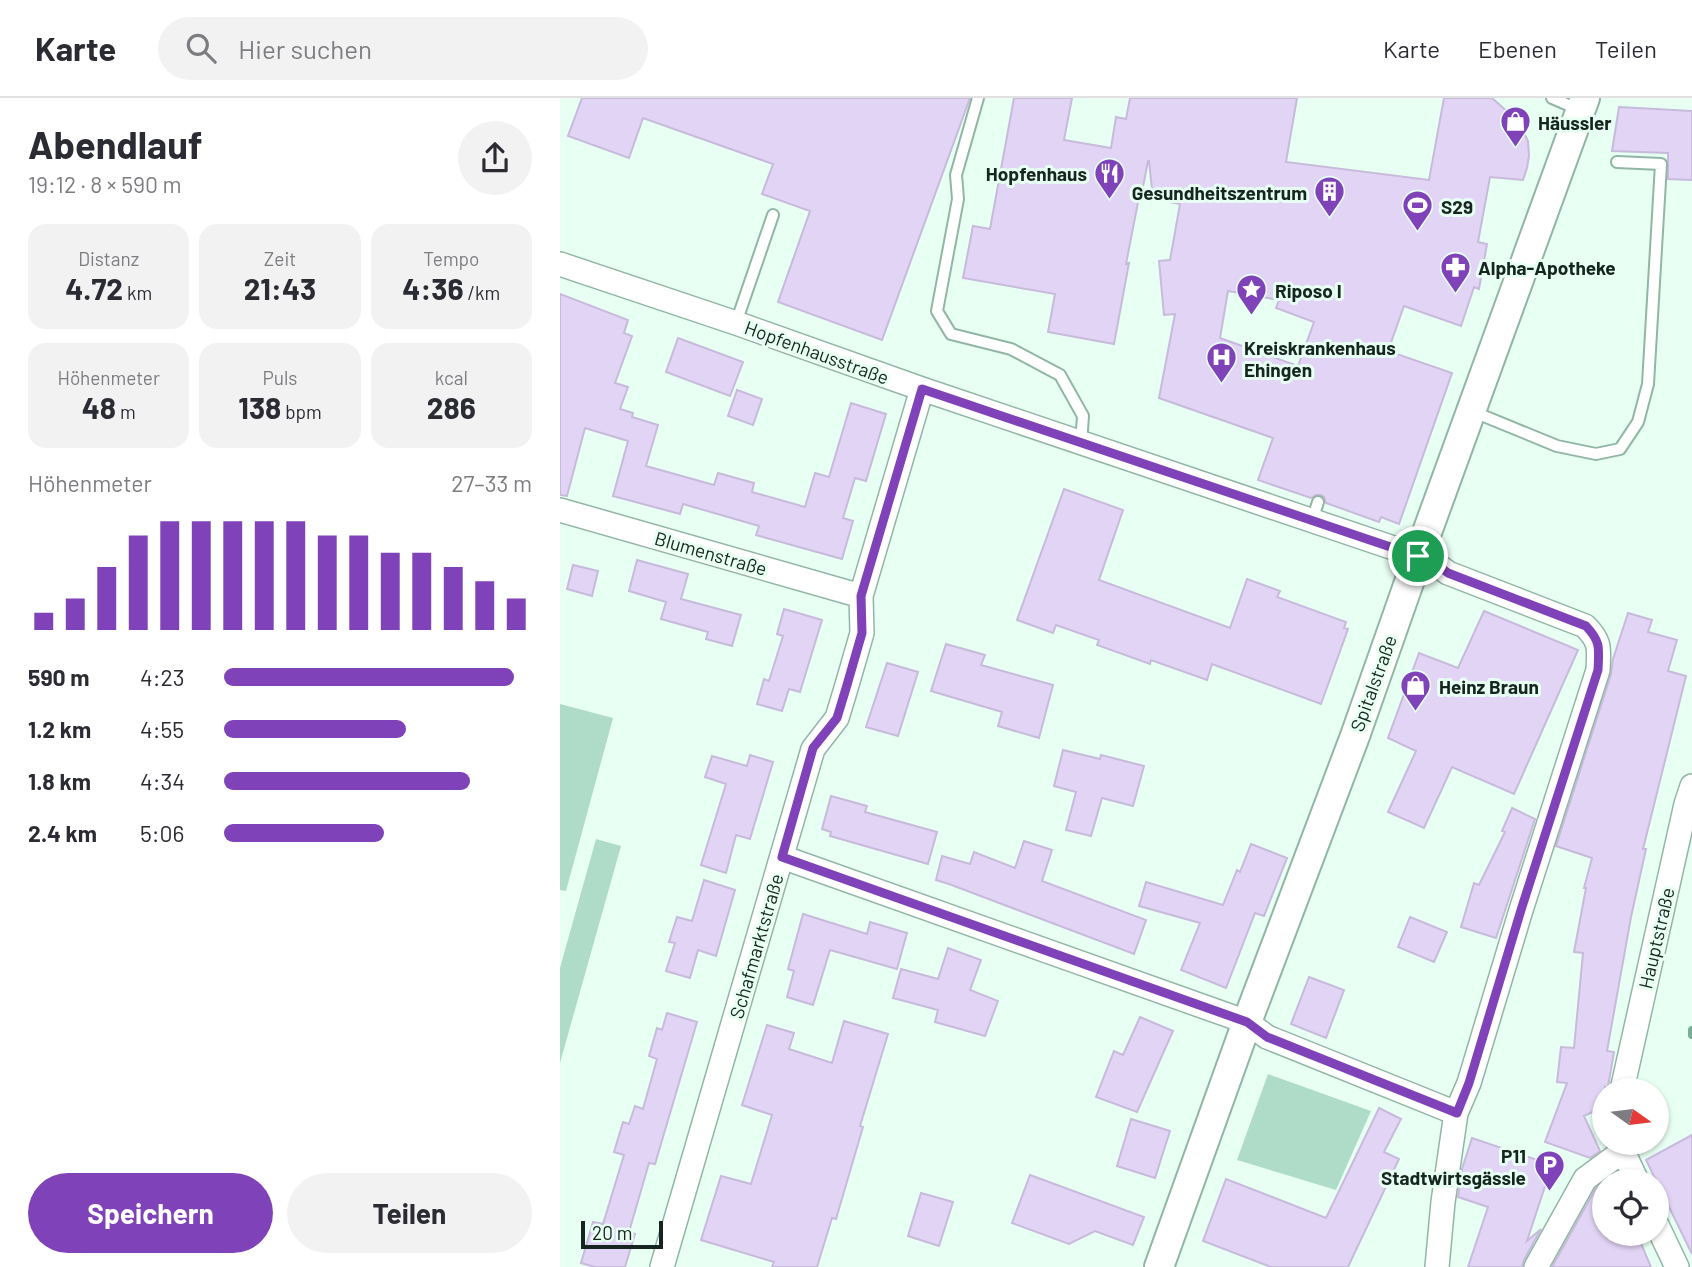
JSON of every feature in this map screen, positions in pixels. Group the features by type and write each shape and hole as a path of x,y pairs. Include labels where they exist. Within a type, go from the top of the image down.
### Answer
{"street":[{"name":"Spitalstraße","path":"1159,1267 1247,1022 1355,736 1583,104"},
{"name":"Hopfenhausstraße","path":"560,264 1081,444 1315,511 1432,561 1448,573 1586,626 1596,637 1599,648 1598,670 1469,1083 1457,1113"},
{"name":"Schafmarktstraße","path":"662,1267 813,748 837,718 847,685 862,633 861,596 922,389"},
{"name":"Blumenstraße","path":"560,510 861,596"},
{"name":"Hauptstraße","path":"1625,1078 1692,786"},
{"path":"782,857 1247,1022 1267,1037 1457,1113 1443,1202 1437,1267"},
{"path":"1536,1267 1585,1178 1612,1155"},
{"path":"1666,1246 1676,1267"}],"lane":[{"path":"978,98 956,175 958,199 936,311 951,334 1011,349 1060,375 1083,416 1081,444"},
{"path":"1552,98 1583,104"},
{"path":"1471,411 1557,446 1596,454 1620,449 1638,422 1648,384 1661,164 1617,162"},
{"path":"736,323 773,215"}],"green space":[{"path":"560,704 613,718 566,891 560,890"},
{"path":"596,839 621,846 560,1063 560,968"},
{"path":"1268,1074 1371,1111 1336,1190 1237,1160"}],"building":[{"path":"582,98 970,98 882,340 778,302 810,211 762,194 773,164 643,118 629,158 568,136"},
{"path":"1014,98 1072,98 1064,140 1111,148 1116,117 1126,119 1130,98 1297,98 1286,162 1429,180 1444,98 1492,98 1518,121 1528,141 1529,156 1523,180 1490,177 1478,242 1487,244 1479,289 1474,287 1461,326 1404,306 1388,351 1452,373 1399,524 1381,517 1379,522 1326,503 1321,495 1311,498 1258,480 1273,438 1159,398 1175,314 1164,315 1159,261 1170,260 1180,204 1153,199 1149,161 1126,264 1129,263 1114,344 1048,332 1055,294 963,278 973,226 990,229","holes":["1228,291 1279,300 1276,308 1314,322 1298,366 1220,338"]},
{"path":"1619,107 1692,111 1692,180 1668,179 1668,153 1612,151"},
{"path":"560,294 628,320 624,333 632,336 615,383 628,387 620,409 633,413 632,417 658,425 646,466 714,485 718,473 754,483 752,492 805,507 815,473 829,477 851,403 886,414 866,481 855,478 843,518 853,521 842,559 756,535 759,526 683,504 680,514 613,496 628,441 585,428 567,496 560,495"},
{"path":"678,338 743,362 730,396 666,372"},
{"path":"737,390 762,399 753,425 728,416"},
{"path":"1064,489 1123,510 1099,580 1230,628 1247,579 1280,591 1277,597 1346,622 1344,628 1348,629 1321,704 1212,664 1207,680 1097,645 1099,640 1056,625 1053,633 1017,620"},
{"path":"637,560 688,574 681,599 741,615 732,646 706,639 708,632 661,619 666,602 629,591"},
{"path":"573,565 598,571 592,596 567,589"},
{"path":"784,609 822,620 800,692 789,689 782,711 757,704 764,679 769,681 783,636 777,634"},
{"path":"1484,611 1578,650 1514,794 1452,767 1424,828 1388,812 1416,751 1388,738 1419,653 1458,668"},
{"path":"1628,613 1652,620 1648,632 1677,640 1668,671 1686,676 1643,849 1646,849 1607,1051 1614,1052 1610,1078 1592,1078 1592,1112 1584,1116 1592,1134 1592,1155 1594,1155 1590,1158 1545,1142 1567,1083 1557,1082 1561,1047 1574,1048 1583,953 1574,952 1584,888 1592,858 1556,846 1611,674 1613,659"},
{"path":"946,644 985,655 981,665 1053,685 1039,738 998,726 1002,712 931,691"},
{"path":"887,663 918,672 898,736 866,727"},
{"path":"1063,750 1100,759 1101,755 1144,766 1133,806 1102,798 1091,836 1066,830 1076,792 1054,786"},
{"path":"750,755 773,762 750,839 736,835 726,873 701,865 726,784 705,777 712,756 747,766"},
{"path":"831,796 867,806 865,812 937,832 928,864 830,836 831,832 822,829"},
{"path":"1512,808 1535,819 1496,938 1461,927 1474,883 1479,885 1505,832 1502,831"},
{"path":"1024,841 1052,850 1042,881 1146,920 1134,954 936,880 942,856 970,864 974,852 1015,868"},
{"path":"1251,844 1287,858 1264,916 1255,913 1226,988 1181,970 1200,923 1139,906 1146,882 1223,905"},
{"path":"704,880 735,890 716,956 698,950 690,978 666,971 675,943 669,942 677,917 692,921"},
{"path":"803,914 867,934 870,922 907,933 897,969 830,950 813,1005 787,997 794,971 788,969"},
{"path":"1410,917 1447,932 1434,962 1398,947"},
{"path":"948,948 981,960 970,990 998,1001 985,1036 935,1022 938,1010 893,998 901,969 938,979"},
{"path":"1309,977 1344,990 1326,1038 1291,1024"},
{"path":"667,1013 697,1022 655,1164 649,1163 629,1232 635,1234 625,1267 595,1267 581,1263 593,1222 603,1224 624,1155 614,1152 623,1122 629,1124 635,1106 643,1109 657,1059 649,1056 657,1028 662,1030"},
{"path":"1140,1017 1173,1031 1137,1112 1096,1097 1114,1051 1123,1055"},
{"path":"844,1021 888,1034 836,1219 832,1218 817,1267 772,1267 774,1262 701,1240 721,1176 751,1184 772,1115 742,1105 767,1025 794,1033 789,1049 832,1063"},
{"path":"1379,1108 1401,1119 1384,1152 1399,1159 1348,1267 1271,1267 1203,1241 1226,1179 1326,1218"},
{"path":"1131,1119 1170,1131 1155,1178 1117,1166"},
{"path":"1692,1135 1692,1254 1669,1207 1669,1169 1650,1169 1646,1160 1655,1155 1670,1155 1670,1147"},
{"path":"1472,1138 1552,1165 1527,1241 1541,1229 1522,1267 1468,1267 1488,1207 1458,1197 1462,1169"},
{"path":"1030,1175 1144,1217 1133,1245 1095,1231 1069,1244 1012,1223"},
{"path":"921,1193 953,1202 939,1246 908,1236"},
{"path":"1592,1195 1592,1246 1642,1246 1651,1267 1552,1267"}],"waterway":[{"path":"1692,1030 1692,1035"}],"place":[{"name":"Häussler","path":"1515,149"},
{"name":"Hopfenhaus","path":"1110,200"},
{"name":"Gesundheitszentrum","path":"1330,219"},
{"name":"S29","path":"1418,233"},
{"name":"Alpha-Apotheke","path":"1455,294"},
{"name":"Riposo I","path":"1252,317"},
{"name":"Kreiskrankenhaus Ehingen","path":"1221,385"},
{"name":"Heinz Braun","path":"1416,713"},
{"name":"P11 Stadtwirtsgässle","path":"1549,1193"}],"route":[{"path":"922,389 1418,556 1432,561 1448,573 1586,626 1596,637 1599,648 1598,670 1469,1083 1457,1113 1267,1037 1247,1022 782,857 813,748 837,718 847,685 862,633 861,596 922,389"}]}
